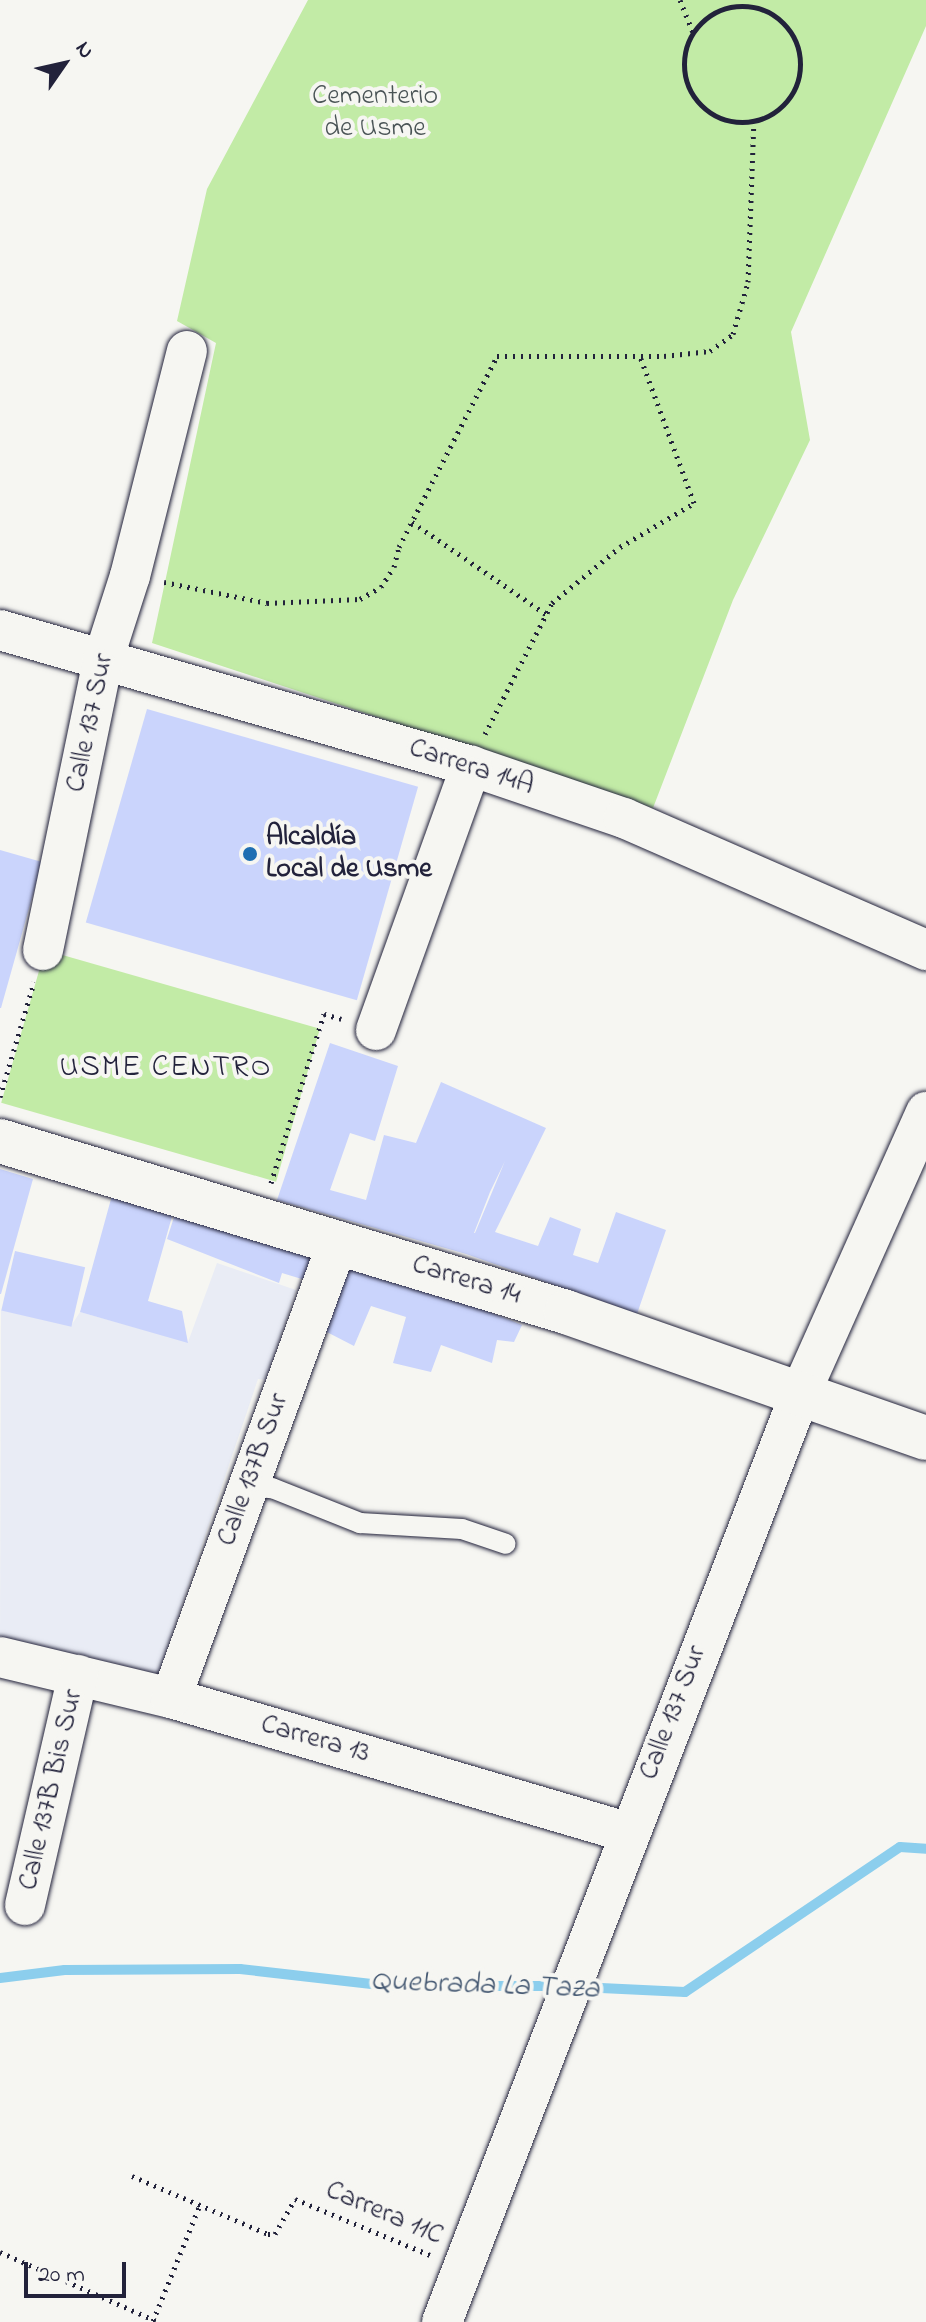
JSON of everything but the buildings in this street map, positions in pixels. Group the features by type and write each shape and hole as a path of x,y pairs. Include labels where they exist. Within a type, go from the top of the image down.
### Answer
{"street":[{"name":"Calle 137 Sur","path":"43,950 103,660 130,576 187,351"},
{"name":"Carrera 14A","path":"0,630 471,766 624,818 926,950"},
{"path":"376,1030 471,766"},
{"name":"Calle 137 Sur","path":"442,2322 559,2008 800,1394 926,1112"},
{"name":"Carrera 14","path":"0,1141 566,1312 926,1438"},
{"name":"Calle 137B Sur","path":"171,1698 338,1242"},
{"name":"Carrera 13","path":"0,1657 171,1698 627,1832"},
{"name":"Calle 137B Bis Sur","path":"25,1905 78,1675"}],"lane":[{"path":"247,1486 272,1488 360,1523 462,1529 506,1544"}],"path":[{"path":"680,0 693,32 684,69 690,88 716,116 754,122 772,115 797,87 801,68 791,32 760,9 741,6 723,9 693,32"},
{"path":"130,576 267,603 360,599 381,587 497,356 640,356 710,351 733,334 748,282 754,122"},
{"path":"471,766 546,614 620,547 694,503 640,356"},
{"path":"412,522 546,614"},
{"path":"0,1097 43,950"},
{"path":"260,1218 324,1014 376,1030"},
{"name":"Carrera 11C","path":"132,2176 268,2234 275,2234 295,2199 463,2268"},
{"path":"0,2252 155,2321 199,2207"}],"shaded area":[{"path":"217,1263 296,1290 266,1380 258,1379 155,1684 0,1638 1,1310 71,1326 80,1312 188,1342"}],"green space":[{"name":"Cementerio de Usme","path":"308,0 926,0 926,26 791,332 810,440 733,600 653,808 152,643 216,343 177,321 207,189"},
{"path":"45,950 320,1029 276,1182 1,1103"}],"waterway":[{"name":"Quebrada La Taza","path":"580,1987 685,1992 900,1847 926,1849"},
{"name":"Quebrada La Taza","path":"0,1978 65,1970 240,1969 389,1986 561,1986"}],"place":[{"name":"Alcaldía Local de Usme","path":"250,854"}],"district":[{"name":"USME CENTRO","path":"166,1068"}]}
